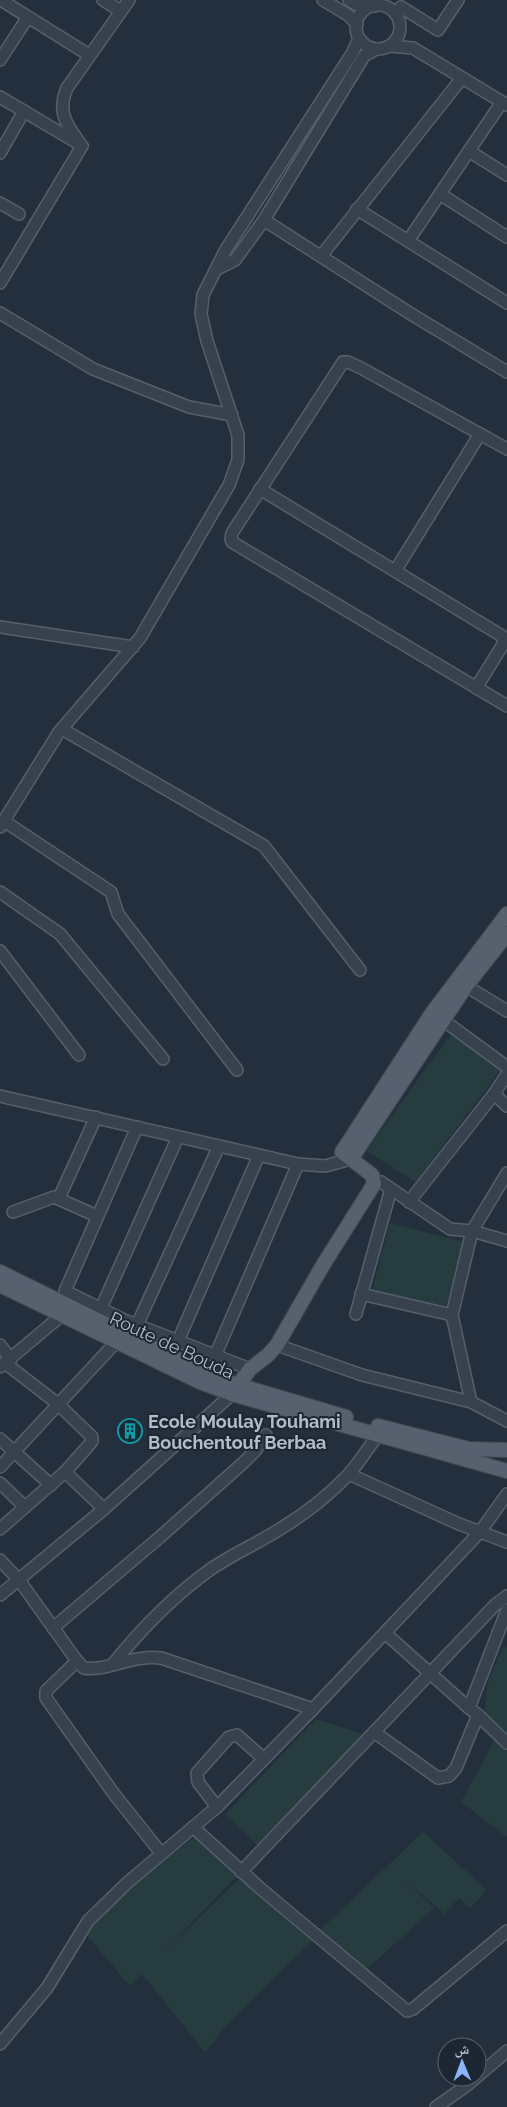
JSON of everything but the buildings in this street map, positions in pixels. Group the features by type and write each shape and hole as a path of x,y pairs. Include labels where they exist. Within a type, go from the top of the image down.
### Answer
{"main road":[{"path":"346,1155 432,1013 507,914"},
{"path":"346,1155 466,986 507,936"},
{"path":"235,1390 250,1369 268,1355 276,1345 374,1181 372,1175 346,1155"},
{"name":"Route de Bouda","path":"0,1272 205,1373 235,1390 378,1435 507,1472"},
{"name":"Route de Bouda","path":"0,1286 200,1382 469,1449 507,1450"}],"street":[{"path":"1,0 89,54"},
{"path":"103,0 121,11"},
{"path":"82,146 69,129 62,113 62,104 70,81 129,0"},
{"path":"323,0 348,15 357,24"},
{"path":"349,0 355,4 377,6 390,10 413,48"},
{"path":"376,49 363,43 359,38 357,24 363,12 389,0"},
{"path":"389,46 398,37 402,3 438,30 458,0"},
{"path":"0,60 28,17"},
{"path":"237,1070 118,914 110,892 2,824 62,729 140,638 229,485 238,460 238,435 200,314 203,295 225,251 353,52 359,38"},
{"path":"217,269 235,260 264,220 364,56 376,49 389,46 413,48 505,104 469,151 408,241"},
{"path":"321,256 462,78"},
{"path":"0,97 82,146"},
{"path":"0,153 24,111"},
{"path":"0,283 82,146"},
{"path":"469,151 507,175"},
{"path":"440,194 507,237"},
{"path":"0,203 19,214"},
{"path":"357,209 507,304"},
{"path":"264,220 411,314 507,372"},
{"path":"0,313 93,369 189,407 232,415"},
{"path":"507,449 361,368 348,362 343,362 260,488 230,539 232,542 507,706"},
{"path":"396,571 480,434"},
{"path":"260,488 504,639 502,646 476,688"},
{"path":"0,627 133,647"},
{"path":"62,729 264,846 360,970"},
{"path":"0,892 60,934 163,1059"},
{"path":"0,951 78,1055"},
{"path":"466,986 507,1011"},
{"path":"443,1020 507,1067"},
{"path":"409,1202 494,1094 507,1074"},
{"path":"494,1094 507,1106"},
{"path":"0,1096 298,1164 316,1167 338,1164 346,1155"},
{"path":"59,1198 96,1117"},
{"path":"137,1127 65,1290 69,1294 138,1325 250,1369"},
{"path":"101,1308 178,1137"},
{"path":"138,1325 219,1146"},
{"path":"178,1341 259,1155"},
{"path":"215,1356 298,1164"},
{"path":"471,1402 452,1315 472,1232 507,1173"},
{"path":"374,1181 381,1182 450,1229 472,1232 507,1241"},
{"path":"356,1314 391,1189"},
{"path":"13,1212 50,1198 59,1198 98,1216"},
{"path":"361,1294 452,1315"},
{"path":"5,1363 62,1315"},
{"path":"0,1467 117,1341"},
{"path":"0,1345 5,1363 58,1404 92,1436 90,1445 65,1472 0,1529"},
{"path":"276,1345 362,1375 471,1402 507,1421"},
{"path":"0,1595 104,1509 235,1390"},
{"path":"54,1628 236,1469 255,1451 266,1435"},
{"path":"113,1664 146,1624 179,1593 212,1569 281,1529 309,1510 349,1474 378,1435"},
{"path":"0,1439 50,1485"},
{"path":"65,1472 104,1509"},
{"path":"349,1474 507,1542"},
{"path":"0,1483 25,1507"},
{"path":"0,2044 47,1988 88,1921 127,1882 217,1807 313,1709 480,1532 507,1494"},
{"path":"0,1560 19,1580 84,1668 88,1669 142,1657 161,1658 313,1709"},
{"path":"241,1872 495,1605 507,1596"},
{"path":"374,1732 438,1778 449,1776 456,1768 473,1712 503,1638 507,1610"},
{"path":"385,1633 507,1743"},
{"path":"77,1661 46,1690 46,1698 114,1794 161,1854"},
{"path":"217,1807 198,1782 197,1773 229,1737 237,1735 264,1759"},
{"path":"193,1827 241,1872 320,1940 407,2010 414,2009 507,1931"},
{"path":"436,2107 466,2086 507,2051"}],"green space":[{"path":"452,1033 501,1069 416,1182 366,1151"},
{"path":"390,1223 464,1242 447,1309 372,1290"},
{"path":"504,1645 507,1648 507,1738 484,1716 488,1682"},
{"path":"316,1719 369,1736 261,1849 225,1814"},
{"path":"496,1738 507,1749 507,1837 461,1802"},
{"path":"423,1832 487,1890 470,1908 459,1898 444,1914 405,1880 434,1908 366,1970 319,1931"},
{"path":"199,1834 239,1874 162,1954 241,1877 315,1938 227,2025 205,2052 142,1974 130,1986 84,1932 133,1883"}],"place":[{"name":"Ecole Moulay Touhami Bouchentouf Berbaa","path":"130,1431"}]}
